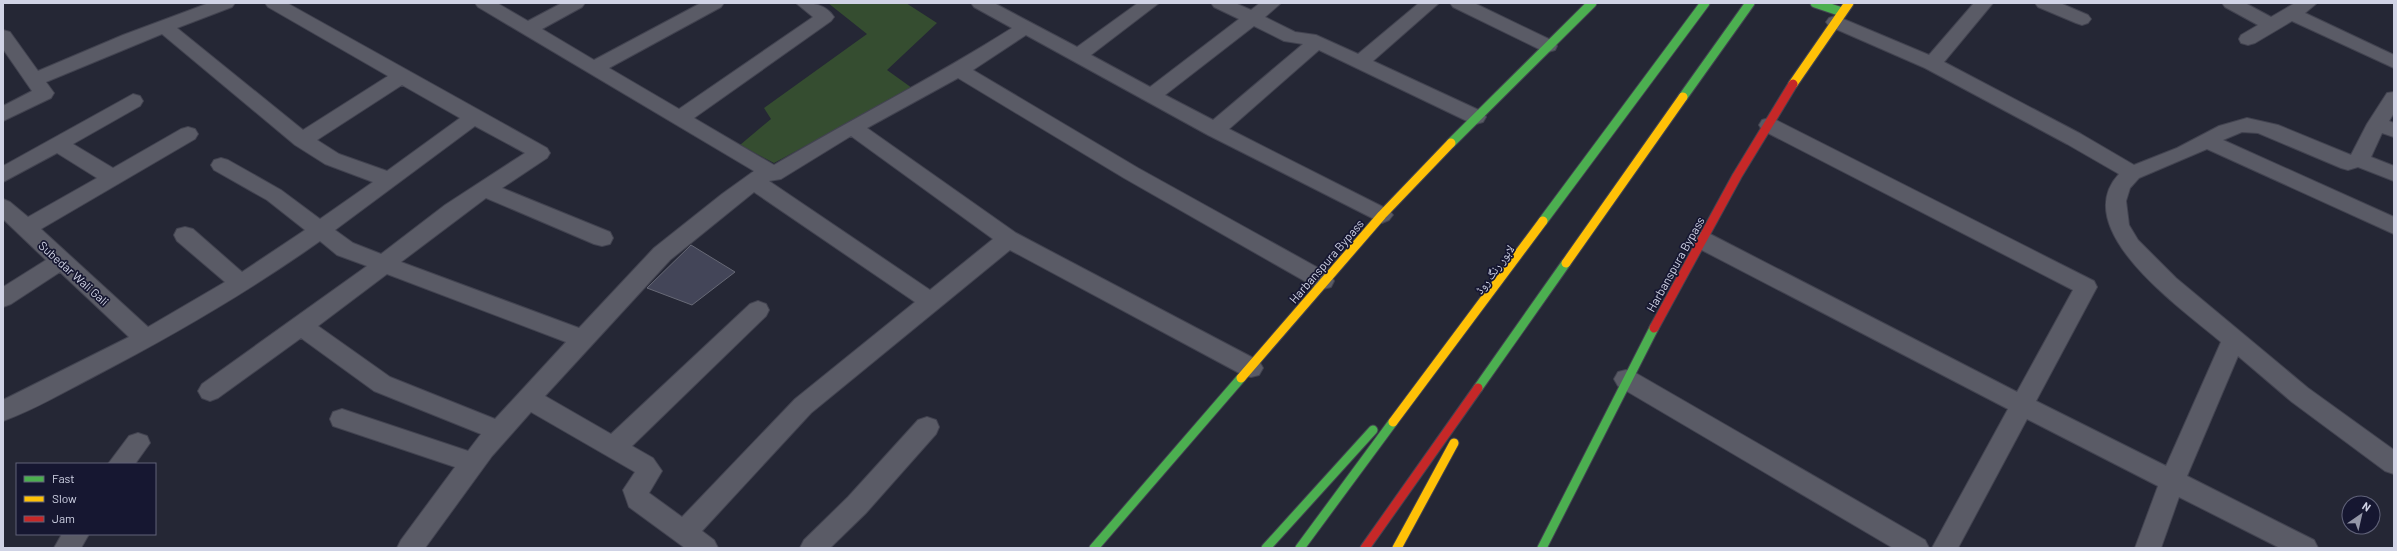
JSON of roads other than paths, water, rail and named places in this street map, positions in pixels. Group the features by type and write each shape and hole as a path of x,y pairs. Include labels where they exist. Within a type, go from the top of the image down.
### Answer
{"main road":[{"name":"Harbanspura Bypass","path":"1094,548 1251,368 1323,281 1382,215 1476,117 1592,3"},
{"name":"لاہور رنگ روڈ","path":"1300,548 1465,328 1705,3"},
{"path":"1365,548 1750,3"},
{"path":"1815,3 1839,17"},
{"name":"Harbanspura Bypass","path":"1542,548 1626,379 1702,240 1811,56 1849,3"},
{"path":"1266,548 1465,328"},
{"path":"1468,419 1505,351"},
{"path":"1397,548 1460,432"}],"street":[{"path":"35,80 164,26 226,3"},
{"path":"210,391 371,276 384,264 484,189 540,153 474,118 274,3"},
{"path":"484,3 680,118 762,176 854,252 930,301"},
{"path":"528,29 576,3"},
{"path":"594,68 715,3"},
{"path":"680,118 825,17 805,3"},
{"path":"980,3 1215,130 1382,215"},
{"path":"1077,56 1150,3"},
{"path":"1220,3 1250,19 1291,37 1316,42 1476,117"},
{"path":"1151,96 1272,3"},
{"path":"1360,62 1430,3"},
{"path":"1459,3 1548,46"},
{"path":"1932,64 1984,3"},
{"path":"2044,3 2082,19"},
{"path":"2231,3 2271,25"},
{"path":"2248,39 2308,3"},
{"path":"2290,13 2394,62"},
{"path":"1839,17 2074,139 2132,173"},
{"path":"164,26 245,95 302,140 332,160 390,180"},
{"path":"410,548 473,463 499,431 582,338 662,254 762,176 774,174 852,128 959,70 1024,28"},
{"path":"3,36 9,56 35,80 44,93 3,114"},
{"path":"1215,130 1316,42"},
{"path":"959,70 1131,174 1323,281"},
{"path":"302,140 402,76"},
{"path":"2394,98 2386,127 2359,160 2348,163 2273,131 2256,126 2232,128 2184,153 2132,173 2121,185 2116,201 2118,225 2130,246 2168,284 2300,395 2394,464"},
{"path":"3,175 133,101"},
{"path":"3,411 90,369 197,310 320,230 474,118"},
{"path":"1769,125 2086,287 2024,406 1945,548"},
{"path":"852,128 1008,239 1251,368"},
{"path":"26,228 188,134"},
{"path":"2207,140 2394,226"},
{"path":"58,144 113,178"},
{"path":"2359,160 2394,174"},
{"path":"221,165 274,195 345,249 507,312 582,338"},
{"path":"484,189 602,238"},
{"name":"Subedar Wali Gali","path":"4,209 145,338"},
{"path":"185,235 239,282"},
{"path":"684,532 803,406 1008,239"},
{"path":"1702,240 2024,406 2305,548"},
{"path":"3,298 61,261"},
{"path":"614,447 758,310"},
{"path":"301,326 382,384 499,431"},
{"path":"2148,548 2172,481 2234,338"},
{"path":"1626,379 1916,548"},
{"path":"528,398 644,465 650,471 636,490 638,499 705,548"},
{"path":"342,419 473,463"},
{"path":"812,548 857,505 927,427"},
{"path":"121,463 138,443"},
{"path":"67,548 75,535"}]}
